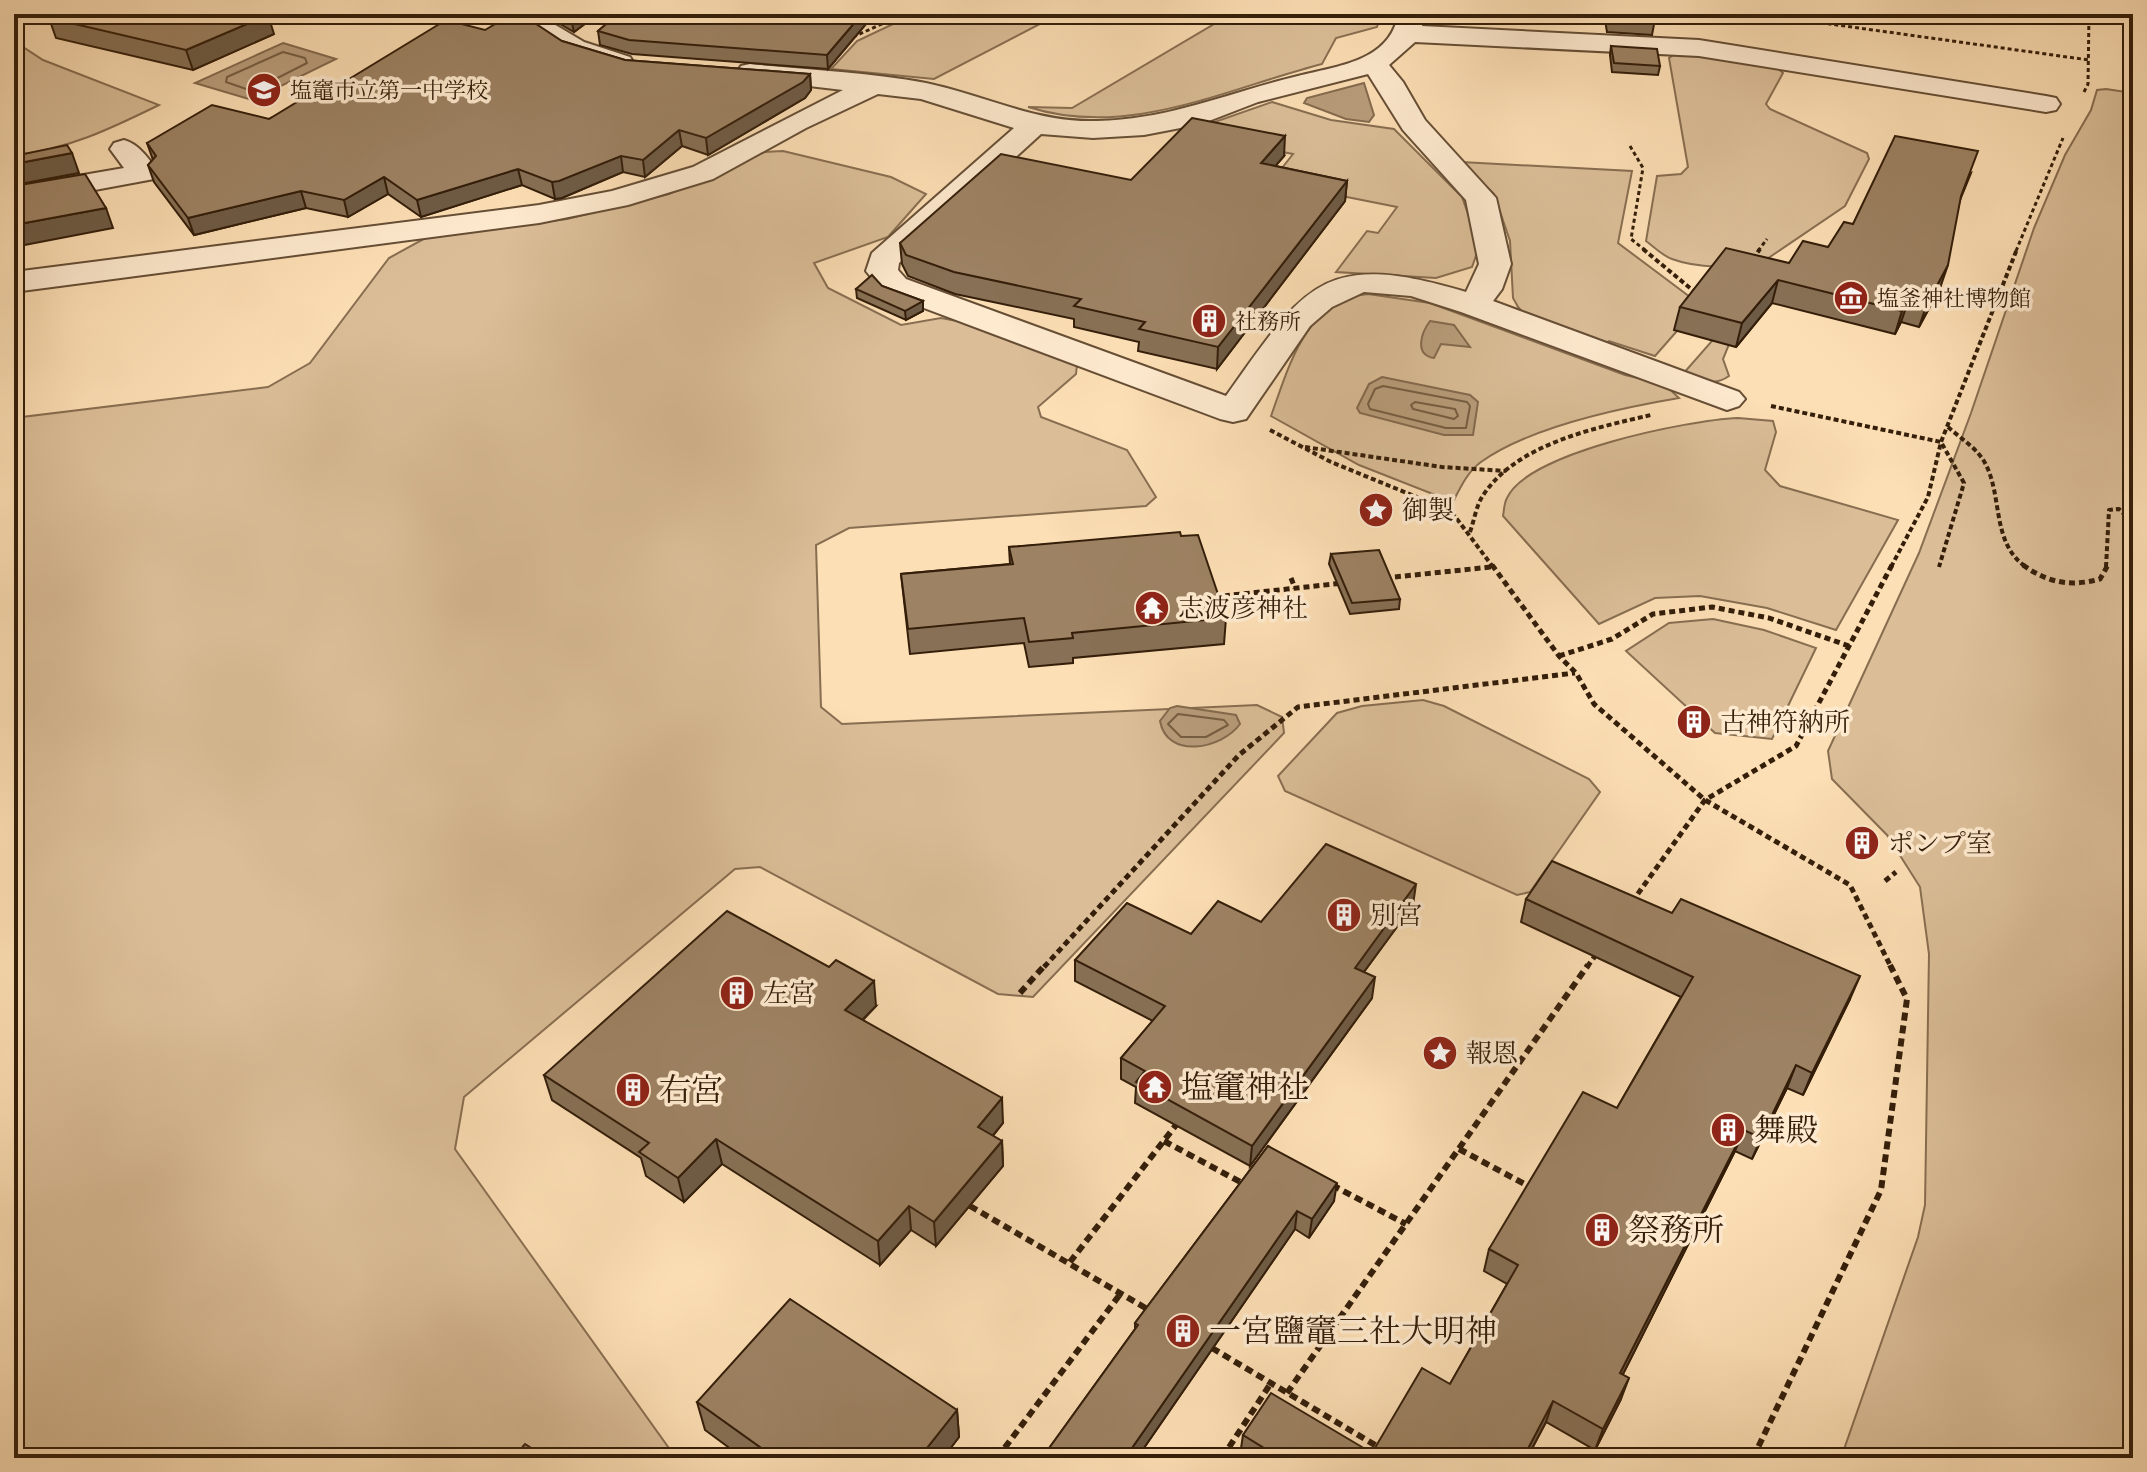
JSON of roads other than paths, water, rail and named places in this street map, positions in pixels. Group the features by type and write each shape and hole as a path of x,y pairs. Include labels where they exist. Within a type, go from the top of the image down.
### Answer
{"street":[{"path":"519,14 575,48 628,65 642,65"},
{"path":"731,71 924,91 1034,125 1093,130 1144,127 1191,118 1248,96 1374,65 1410,24 1502,35 1699,48 2046,104"},
{"path":"575,48 597,31"},
{"path":"1374,65 1390,82 1413,124 1481,198 1495,264 1486,289 1473,305"},
{"path":"14,282 539,214 617,199 703,173 796,122 878,84"},
{"path":"1034,125 883,260 882,271 895,286 1233,411 1298,319 1341,287 1360,282 1386,282 1473,305 1727,399"},
{"path":"14,196 144,173 124,149"}],"water":[{"path":"283,43 336,59 252,100 195,83"},
{"path":"1364,83 1374,115 1369,122 1346,119 1304,103 1307,98"},
{"path":"1430,321 1454,325 1470,347 1441,344 1434,358 1428,356 1421,343"},
{"path":"1382,377 1470,395 1478,402 1473,435 1444,435 1360,413 1357,408 1369,384"},
{"path":"1177,706 1236,715 1240,724 1221,740 1184,746 1165,733 1160,721 1170,708"}],"place":[{"name":"塩竈市立第一中学校","path":"264,90"},
{"name":"塩釜神社博物館","path":"1851,298"},
{"name":"社務所","path":"1209,321"},
{"name":"御製","path":"1376,510"},
{"name":"志波彦神社","path":"1152,608"},
{"name":"古神符納所","path":"1694,722"},
{"name":"ポンプ室","path":"1862,843"},
{"name":"別宮","path":"1344,915"},
{"name":"左宮","path":"737,993"},
{"name":"報恩","path":"1440,1053"},
{"name":"塩竃神社","path":"1155,1087"},
{"name":"右宮","path":"633,1090"},
{"name":"舞殿","path":"1728,1130"},
{"name":"祭務所","path":"1602,1230"},
{"name":"一宮鹽竈三社大明神","path":"1183,1331"}]}
